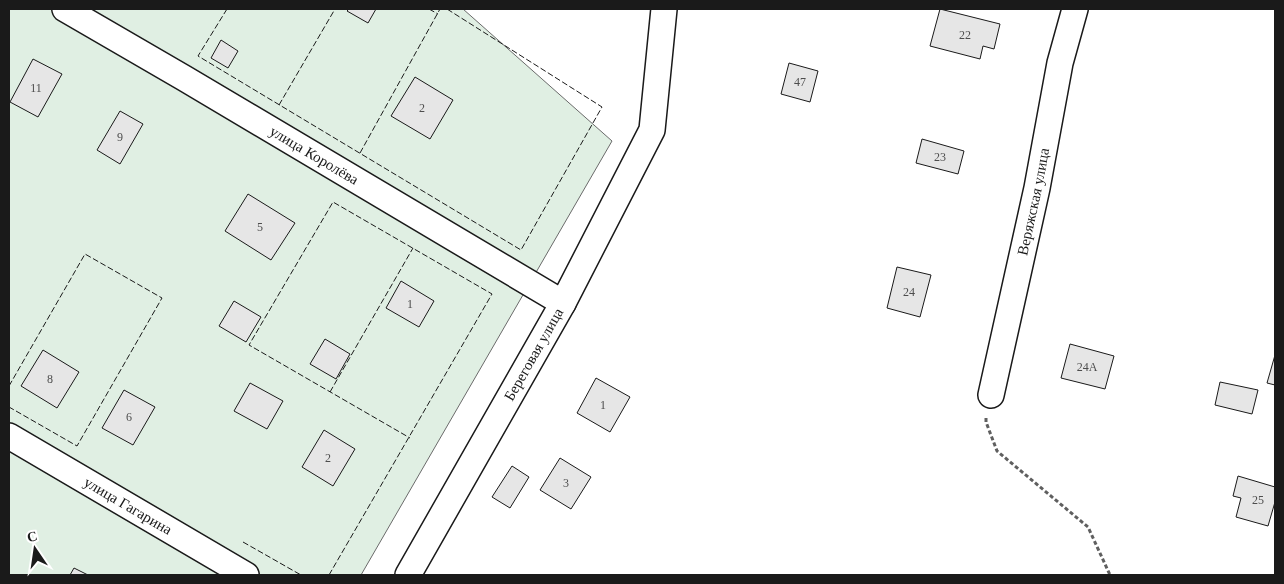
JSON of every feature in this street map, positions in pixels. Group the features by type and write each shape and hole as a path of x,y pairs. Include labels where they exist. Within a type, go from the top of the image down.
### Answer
{"street":[{"name":"улица Королёва","path":"65,9 563,303"},
{"name":"Береговая улица","path":"408,575 563,303 652,130 664,9"},
{"name":"Веряжская улица","path":"991,395 1037,188 1060,63 1075,9"},
{"name":"улица Гагарина","path":"9,436 246,575"}],"path":[{"path":"991,395 986,422 997,451 1088,527 1110,575"}],"green space":[{"path":"9,9 463,9 612,141 361,575 9,575"}],"building":[{"path":"349,9 376,9 368,23 347,11"},
{"path":"940,9 1000,24 994,49 983,46 980,59 930,46"},
{"path":"221,40 238,51 228,68 211,58"},
{"path":"33,59 62,74 38,117 10,102"},
{"path":"789,63 818,71 810,102 781,94"},
{"path":"415,77 453,100 430,139 391,116"},
{"path":"120,111 143,124 120,164 97,150"},
{"path":"922,139 964,151 958,174 916,163"},
{"path":"248,194 295,223 271,260 225,231"},
{"path":"897,267 931,275 920,317 887,308"},
{"path":"401,281 434,301 419,327 386,308"},
{"path":"234,301 261,317 246,342 219,326"},
{"path":"325,339 350,354 336,379 310,364"},
{"path":"1070,344 1114,356 1105,389 1061,378"},
{"path":"43,350 79,372 57,408 21,386"},
{"path":"1275,355 1275,385 1267,383"},
{"path":"596,378 630,397 610,432 577,413"},
{"path":"1220,382 1258,390 1252,414 1215,405"},
{"path":"250,383 283,401 267,429 234,411"},
{"path":"124,390 155,407 133,445 102,428"},
{"path":"324,430 355,449 333,486 302,467"},
{"path":"560,458 591,477 571,509 540,490"},
{"path":"512,466 529,477 510,508 492,497"},
{"path":"1238,476 1275,487 1275,502 1268,526 1236,517 1241,498 1233,496"},
{"path":"74,568 88,575 70,575"}],"fence":[{"path":"227,9 198,56 521,250 602,107 447,9"},
{"path":"279,105 335,9"},
{"path":"429,9 438,14"},
{"path":"360,153 440,9"},
{"path":"329,575 492,294 333,202 249,345 410,438"},
{"path":"330,392 413,248"},
{"path":"9,386 85,254 162,298 77,446 9,407"},
{"path":"243,542 301,575"}]}
